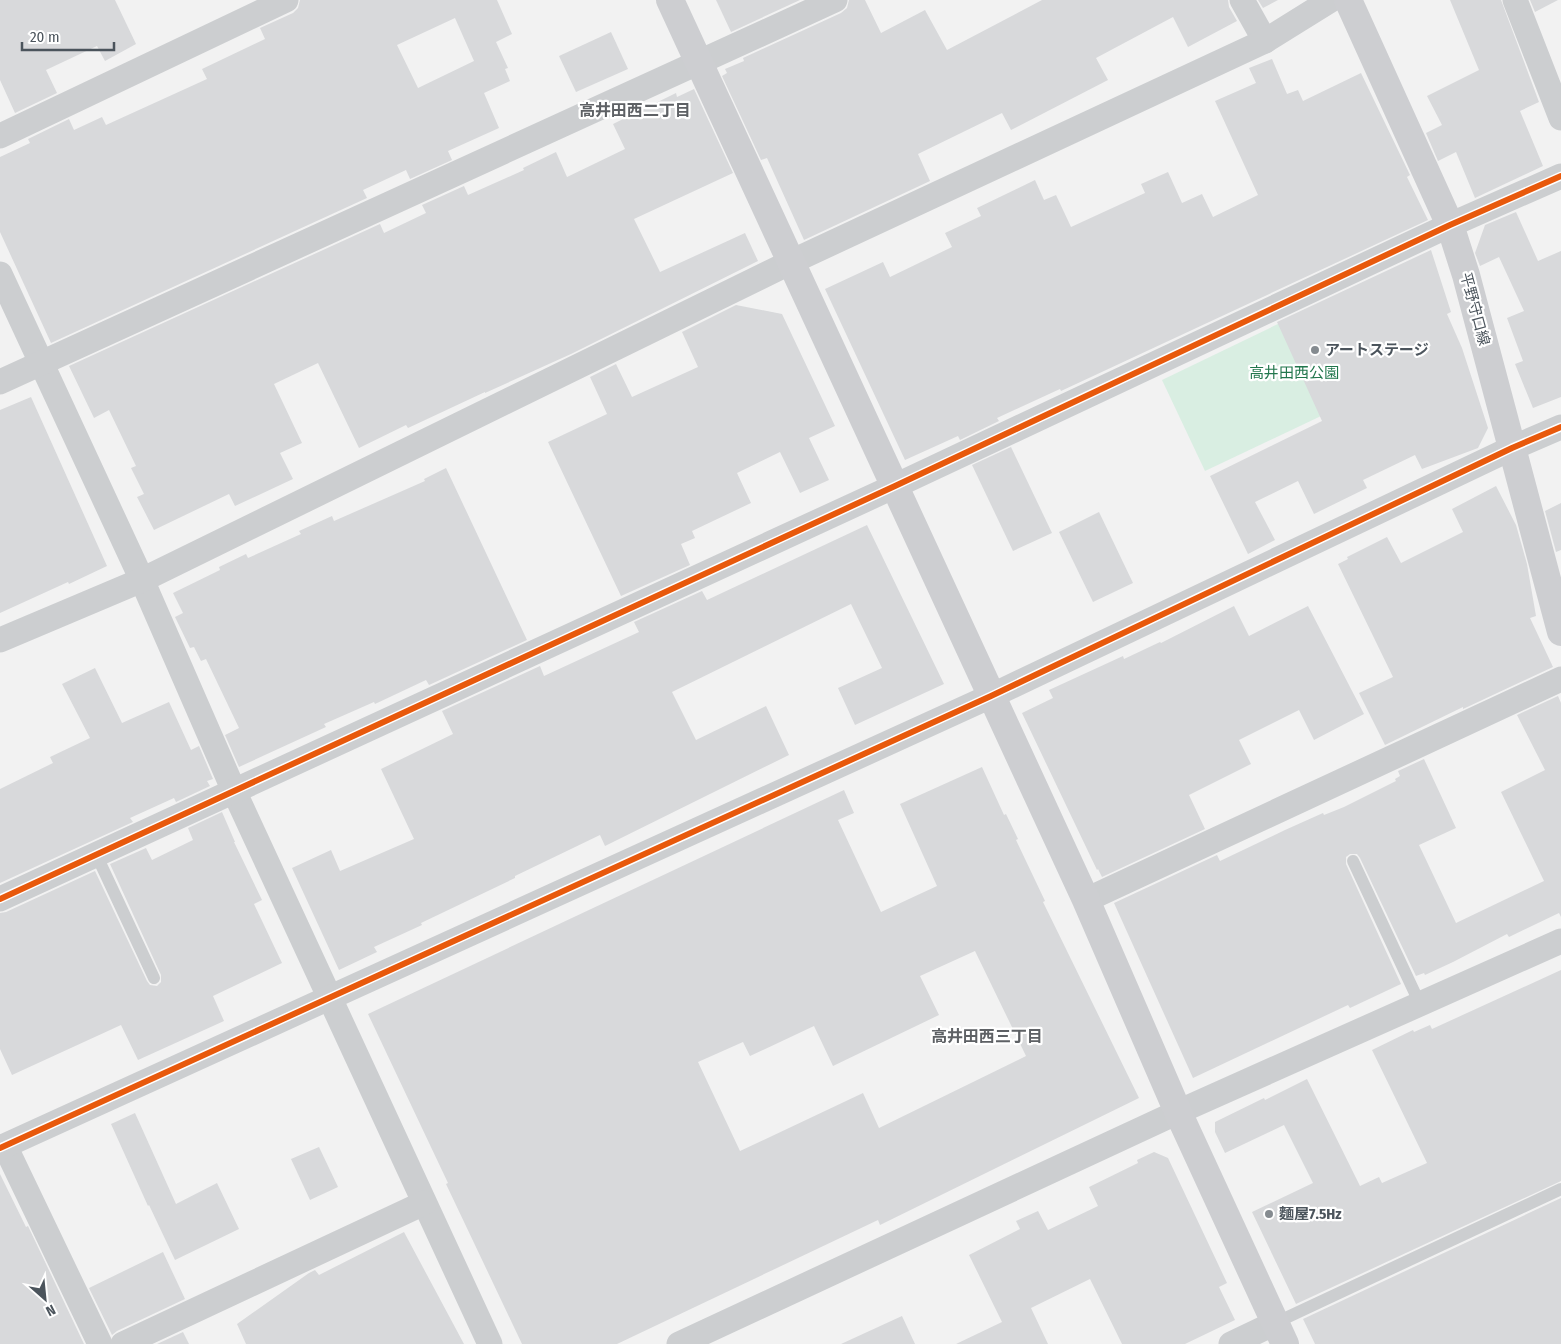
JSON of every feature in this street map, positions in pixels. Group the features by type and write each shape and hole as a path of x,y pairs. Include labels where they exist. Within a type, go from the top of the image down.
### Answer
{"street":[{"path":"0,136 286,0"},
{"path":"670,0 1086,900 1178,1112 1280,1334 1231,1344"},
{"path":"0,382 835,0"},
{"path":"1242,0 1265,41"},
{"path":"0,640 142,580 791,262 1265,41 1331,0"},
{"name":"平野守口線","path":"1348,0 1450,225 1466,275 1561,632"},
{"path":"1515,0 1561,118"},
{"path":"0,899 895,486 1450,225 1561,176"},
{"path":"0,274 142,580 234,791 490,1344"},
{"path":"100,1344 2,1147 991,696 1512,448 1561,427"},
{"path":"1086,900 1561,679"},
{"path":"679,1344 1178,1112 1561,941"},
{"path":"123,1344 424,1203"}],"lane":[{"path":"96,854 154,978"},
{"path":"1353,861 1420,1004"},
{"path":"1280,1334 1561,1189"}],"green space":[{"name":"高井田西公園","path":"1336,296 1380,388 1205,471 1162,380"}],"building":[{"path":"0,0 115,0 136,44 105,61 97,46 46,70 57,93 15,113 0,80"},
{"path":"300,0 497,0 512,34 496,42 508,68 505,69 510,81 484,93 499,128 448,151 452,160 410,179 406,170 363,190 367,198 51,343 0,232 0,157 30,143 28,139 69,119 74,130 102,117 106,125 207,79 202,69 265,39 260,28 293,13 298,8","holes":["455,18 474,61 418,88 397,45"]},
{"path":"716,0 800,0 731,32"},
{"path":"849,0 865,0 881,33 925,10 947,50 1042,0 1228,0 1229,7 1237,21 1188,47 1173,17 1096,58 1108,80 1011,130 1002,113 918,154 930,181 804,240 767,158 761,160 722,76 727,73 725,69 744,61 743,58 841,13 847,8"},
{"path":"1258,0 1278,0 1263,8"},
{"path":"1450,0 1501,0 1539,102 1520,111 1543,166 1475,198 1456,152 1438,161 1426,133 1442,125 1427,96 1479,70"},
{"path":"1530,0 1558,0 1535,12"},
{"path":"611,32 628,69 576,92 559,56"},
{"path":"1272,59 1287,94 1298,90 1303,101 1361,73 1410,175 1407,177 1428,220 1061,391 1060,389 997,418 999,421 960,440 958,436 905,460 825,289 883,262 890,277 952,247 945,233 981,216 977,208 1035,180 1044,200 1056,195 1071,227 1145,193 1141,184 1168,172 1182,203 1202,194 1213,217 1258,195 1215,101 1256,83 1249,68"},
{"path":"694,89 733,173 634,219 660,272 745,233 758,261 571,354 408,428 406,425 359,448 318,363 274,384 302,443 280,453 293,479 235,506 229,494 154,530 137,497 144,494 131,468 136,466 109,410 94,418 69,366 380,224 384,233 426,213 422,205 464,186 468,195 524,170 523,168 556,152 567,177 625,149 613,124 676,93 677,97"},
{"path":"1516,212 1538,261 1561,251 1561,397 1533,408 1515,364 1523,361 1507,318 1524,311 1499,257 1480,266 1475,253 1485,225"},
{"path":"1431,250 1451,312 1447,314 1462,348 1488,428 1478,448 1422,469 1415,455 1363,480 1367,488 1314,514 1298,481 1255,502 1275,540 1248,554 1210,476 1322,421 1277,322"},
{"path":"736,305 782,314 835,426 809,438 829,480 800,493 780,452 737,473 751,503 692,531 695,538 681,544 690,565 621,596 548,442 607,414 590,377 616,364 632,397 698,367 682,332"},
{"path":"31,397 107,566 0,613 0,410"},
{"path":"1011,447 1052,533 1013,551 972,465"},
{"path":"446,468 527,640 429,685 426,680 375,704 374,702 324,724 326,727 239,767 225,735 239,728 206,659 201,661 194,647 190,648 175,617 183,613 173,593 220,570 219,567 246,554 248,558 301,534 299,531 332,516 334,521 425,481 424,479"},
{"path":"1496,486 1516,525 1527,564 1536,616 1530,618 1553,667 1463,709 1463,707 1385,745 1359,693 1393,677 1338,564 1348,559 1347,557 1387,537 1401,563 1463,532 1452,509"},
{"path":"1561,503 1561,550 1556,552 1545,511"},
{"path":"1099,512 1133,583 1093,602 1059,532"},
{"path":"867,525 944,684 855,725 838,688 882,668 851,604 672,692 696,740 766,706 789,755 605,846 600,835 421,923 422,925 374,947 377,952 339,970 292,868 331,850 340,871 414,839 381,769 453,734 442,711 540,666 544,676 639,632 634,622 702,591 707,600"},
{"path":"1234,606 1249,636 1308,606 1364,714 1314,740 1299,710 1239,740 1251,764 1189,795 1205,829 1102,877 1022,713 1053,698 1049,690 1123,656 1124,659 1161,643"},
{"path":"95,668 122,723 169,702 191,750 199,746 213,779 207,781 210,786 176,802 174,798 130,818 133,822 0,883 0,789 53,763 50,757 90,738 62,684"},
{"path":"1558,696 1561,703 1561,917 1559,913 1509,937 1507,934 1425,975 1424,973 1416,976 1360,858 1357,854 1350,854 1346,857 1346,864 1401,984 1350,1008 1348,1005 1193,1078 1114,903 1217,855 1220,861 1323,813 1324,815 1344,807 1396,781 1395,779 1400,776 1398,771 1424,759 1456,828 1419,845 1456,923 1544,881 1501,792 1545,770 1517,715"},
{"path":"982,767 1004,815 1006,814 1018,839 1016,840 1045,901 1043,902 1139,1098 880,1225 878,1220 617,1344 522,1344 368,1014 844,790 854,813 838,820 881,912 937,886 900,804","holes":["975,951 1026,1056 879,1128 863,1093 740,1151 698,1062 743,1042 750,1056 814,1026 833,1066 939,1015 920,976"]},
{"path":"222,812 262,900 254,904 282,963 213,996 224,1021 138,1060 121,1025 12,1075 0,1049 0,913 6,912 95,871 147,981 150,985 157,986 161,982 161,975 110,864 146,848 152,860 193,840 188,828"},
{"path":"1561,970 1561,1181 1296,1304 1252,1212 1313,1183 1284,1125 1225,1153 1215,1132 1215,1122 1307,1079 1360,1186 1379,1177 1382,1183 1427,1163 1372,1050 1413,1030 1414,1032 1430,1025 1432,1029"},
{"path":"135,1113 176,1204 217,1183 239,1229 175,1260 111,1124"},
{"path":"319,1147 338,1187 310,1200 291,1159"},
{"path":"1154,1152 1168,1158 1227,1283 1219,1287 1235,1320 1185,1344 1122,1344 1090,1279 1031,1308 1048,1344 956,1344 1002,1322 969,1255 1020,1229 1016,1221 1038,1211 1048,1230 1098,1206 1089,1187 1138,1163 1137,1160"},
{"path":"0,1174 26,1227 28,1226 84,1344 0,1344"},
{"path":"1561,1198 1561,1344 1315,1344 1303,1319"},
{"path":"404,1232 464,1344 246,1344 237,1324 309,1273 315,1270 319,1275"},
{"path":"163,1252 185,1299 112,1335 89,1288"},
{"path":"902,1316 915,1344 841,1344"},
{"path":"183,1332 189,1344 157,1344"}],"cycle path":[{"path":"0,899 895,486 1450,225 1561,176"},
{"path":"0,1148 991,696 1512,448 1561,427"}],"place":[{"name":"アートステージ","path":"1315,350"},
{"name":"麵屋7.5Hz","path":"1269,1214"}],"district":[{"name":"高井田西二丁目","path":"635,110"},
{"name":"高井田西三丁目","path":"987,1036"}]}
